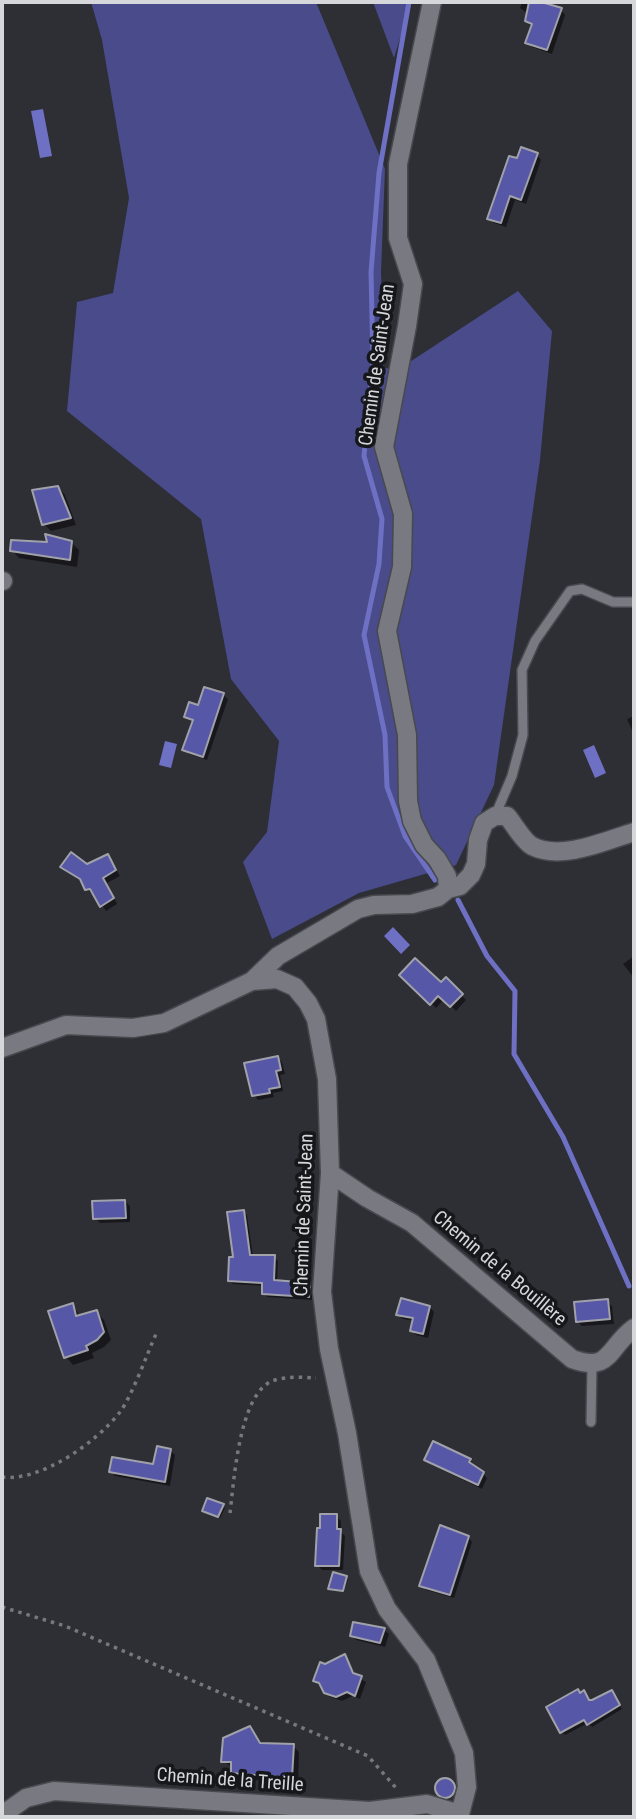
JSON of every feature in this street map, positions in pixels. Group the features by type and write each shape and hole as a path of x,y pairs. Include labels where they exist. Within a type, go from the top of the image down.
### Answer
{"street":[{"name":"Chemin de Saint-Jean","path":"432,2 398,164 398,238 413,284 384,447 403,514 402,567 387,631 407,735 408,801 412,821 424,845 447,876 448,889"},
{"path":"2,1048 66,1025 133,1028 164,1023 252,981 278,956 358,909 374,905 412,904 438,897 448,889 460,886 471,875 476,864 478,840 484,823 495,816 507,816 531,845 559,851 582,848 634,832"},
{"name":"Chemin de Saint-Jean","path":"252,981 277,979 295,987 309,1003 316,1019 327,1079 330,1173 322,1292 369,1570 387,1609 426,1660 464,1753 467,1787 458,1816"},
{"name":"Chemin de la Bouillère","path":"330,1173 366,1198 412,1223 572,1359 592,1365"},
{"path":"592,1365 601,1362 634,1328"},
{"name":"Chemin de la Treille","path":"2,1815 26,1798 54,1791 370,1811 427,1804 458,1816"}],"lane":[{"path":"495,816 512,776 523,735 522,670 535,641 570,591 582,589 613,603 634,602"},
{"path":"591,1422 592,1365"}],"path":[{"path":"2,1477 12,1479 32,1475 87,1446 121,1411 156,1334"},
{"path":"230,1513 240,1439 255,1395 271,1381 283,1378 336,1378"},
{"path":"2,1608 65,1626 368,1756 412,1806"}],"shaded area":[{"path":"91,2 316,2 385,169 381,272 384,368 399,369 518,291 552,331 540,460 494,785 456,865 359,893 272,939 243,862 267,832 279,741 231,679 201,519 67,411 77,302 113,293 129,198 102,40"},
{"path":"373,2 411,2 394,58"}],"water":[{"path":"43,109 52,156 40,158 31,111"},
{"path":"165,741 177,744 171,768 159,765"},
{"path":"594,745 606,773 595,778 583,750"},
{"path":"393,927 410,945 401,954 384,936"}],"building":[{"path":"529,2 541,2 562,8 547,50 525,43 532,24 525,21"},
{"path":"521,147 538,153 521,200 510,196 501,223 487,219 509,156 517,158"},
{"path":"58,486 71,518 42,525 32,490"},
{"path":"45,534 72,541 70,560 10,551 11,540 47,542"},
{"path":"204,687 224,693 203,757 182,750 193,720 184,717 189,702 198,705"},
{"path":"71,852 87,864 108,854 116,870 103,878 114,898 100,907 90,889 85,890 80,879 60,867"},
{"path":"415,958 441,982 446,977 463,994 450,1007 438,996 430,1005 399,975"},
{"path":"278,1056 281,1070 276,1071 280,1087 269,1089 270,1093 252,1096 244,1063"},
{"path":"125,1200 126,1218 93,1219 92,1201"},
{"path":"244,1210 250,1255 275,1255 274,1280 310,1283 309,1297 262,1294 262,1283 228,1281 229,1257 233,1257 227,1212"},
{"path":"401,1298 430,1306 423,1334 410,1331 413,1318 396,1315"},
{"path":"608,1299 610,1319 576,1322 574,1302"},
{"path":"73,1303 76,1316 97,1310 104,1332 86,1346 88,1350 64,1358 48,1311"},
{"path":"433,1441 471,1459 469,1462 484,1472 478,1485 424,1460"},
{"path":"157,1446 171,1449 165,1482 109,1472 112,1457 153,1464"},
{"path":"207,1498 224,1504 218,1517 202,1511"},
{"path":"320,1514 337,1514 337,1529 341,1529 339,1566 315,1566"},
{"path":"440,1525 469,1536 450,1595 419,1586"},
{"path":"333,1572 347,1576 343,1591 328,1589"},
{"path":"353,1622 385,1628 380,1643 350,1636"},
{"path":"345,1654 353,1673 362,1676 355,1696 347,1692 336,1697 324,1693 319,1683 313,1681 320,1662 325,1664"},
{"path":"578,1689 580,1693 584,1690 589,1700 612,1690 620,1705 587,1725 584,1720 560,1733 546,1707"},
{"path":"250,1726 260,1743 294,1744 292,1778 231,1773 231,1762 221,1762 223,1738"},
{"path":"445,1778 452,1781 455,1788 452,1795 445,1798 438,1795 435,1788 438,1781"}],"waterway":[{"path":"409,2 379,173 371,272 373,362 364,456 382,519 379,564 364,635 385,735 387,787 405,836 435,880"},
{"path":"458,900 487,956 515,991 514,1054 563,1137 629,1286"}]}
